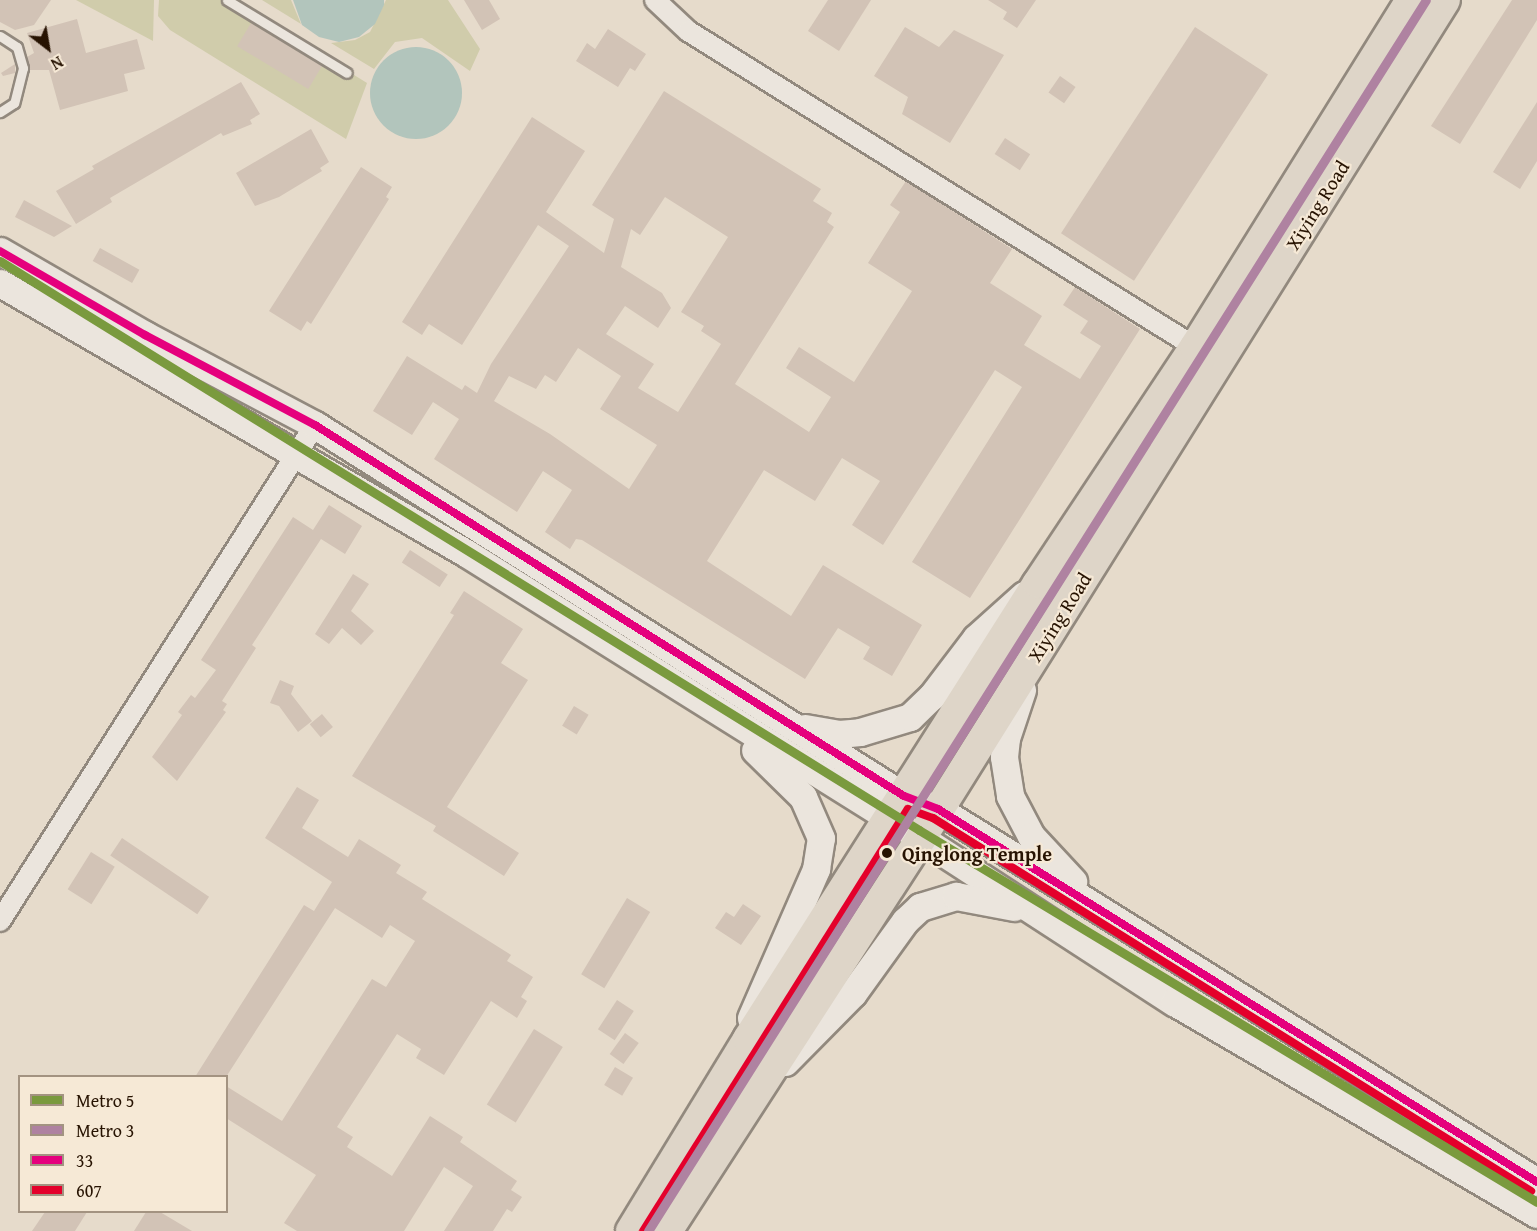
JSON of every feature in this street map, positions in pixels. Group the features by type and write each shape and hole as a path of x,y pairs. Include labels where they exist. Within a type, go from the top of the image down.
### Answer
{"main road":[{"name":"Xiying Road","path":"631,1231 726,1076 1038,583 1195,346 1411,0"},
{"name":"Xiying Road","path":"667,1231 753,1094 921,838 1446,0"},
{"path":"0,251 145,335 315,425 786,722 897,808 921,838 1174,1002 1537,1214"},
{"path":"0,283 296,453 691,694 897,808 938,809 1537,1182"},
{"path":"786,722 839,734 878,729 910,717 932,696 976,638 1038,583"},
{"path":"1040,648 1006,738 1004,757 1010,796 1031,836 1101,910"},
{"path":"691,694 793,786 811,811 821,838 816,869 726,1076"},
{"path":"753,1094 853,993 905,921 920,907 944,898 976,897 1043,917"}],"street":[{"path":"655,0 688,31 1195,346"},
{"path":"0,921 315,425"}],"lane":[{"path":"227,0 347,73"},
{"path":"0,36 17,47 23,68 14,103 0,112"}],"shaded area":[{"path":"76,0 154,0 153,41"},
{"path":"159,0 233,0 367,83 346,139 170,30 158,16"},
{"path":"262,0 291,0 301,24"},
{"path":"293,0 384,0 384,5 375,24 359,37 339,42 319,37 302,25"},
{"path":"386,0 448,0 480,49 470,71 422,38 395,42 374,69 331,43 355,40 370,32"},
{"path":"416,47 433,51 448,61 458,76 462,93 458,110 448,125 433,135 416,139 399,135 384,125 374,110 370,93 374,76 384,61 399,51"}],"building":[{"path":"0,0 51,0 34,25 15,30 0,22"},
{"path":"464,0 489,0 500,19 482,30"},
{"path":"828,0 871,0 839,51 808,31"},
{"path":"988,0 1036,0 1017,28 1003,19 1007,12"},
{"path":"1512,0 1537,0 1537,20 1460,144 1431,126"},
{"path":"77,19 86,53 137,39 145,69 124,74 128,91 60,110 49,70 30,70 27,57 34,53 27,33"},
{"path":"251,23 322,66 308,89 237,46"},
{"path":"905,27 939,47 954,30 1004,55 950,143 902,114 908,97 874,76"},
{"path":"1195,27 1268,74 1134,281 1061,233"},
{"path":"608,29 646,54 635,71 630,68 618,87 576,61 587,43 595,49"},
{"path":"15,64 15,73 3,76 1,73"},
{"path":"1060,76 1076,87 1064,103 1049,92"},
{"path":"241,82 260,114 250,120 252,124 223,136 221,133 110,198 112,202 76,224 56,191 94,169 92,166"},
{"path":"664,91 821,189 813,201 832,213 827,222 834,227 735,384 809,432 831,397 786,368 799,347 854,382 912,291 868,263 900,212 890,205 906,181 1012,249 990,283 1042,316 1024,345 1080,379 1101,346 1080,333 1088,321 1063,305 1075,287 1140,329 970,598 912,562 1022,387 995,370 883,545 852,525 880,481 842,458 815,501 764,470 707,561 791,616 823,565 922,625 892,676 863,659 870,647 838,628 805,679 582,540 576,539 570,549 545,532 572,490 543,471 517,512 434,459 459,419 433,402 412,435 373,411 407,356 462,390 465,385 477,393 491,364 569,246 538,225 462,345 429,324 422,335 402,322 532,117 585,151 546,212 604,253 614,219 592,205","holes":["665,197 728,237 681,312 704,326 701,331 721,344 678,412 638,388 654,364 606,334 625,306 658,328 671,308 662,293 621,267 631,229 640,235","578,348 621,376 600,409 657,445 629,489 550,434 494,401 509,376 536,389 545,375 556,382"]},
{"path":"1537,102 1537,161 1520,189 1493,172"},
{"path":"311,129 329,162 320,168 322,171 279,197 255,206 236,173"},
{"path":"1005,138 1030,154 1020,170 995,154"},
{"path":"361,167 392,187 386,197 389,199 311,324 307,321 301,331 269,311"},
{"path":"24,200 72,226 54,237 15,217"},
{"path":"100,248 139,270 132,283 93,261"},
{"path":"329,505 362,526 345,554 321,539 252,645 256,648 222,701 227,704 223,710 226,712 177,781 152,757 182,715 178,712 191,695 195,698 216,670 201,660 293,517 313,530"},
{"path":"410,550 448,575 440,587 402,563"},
{"path":"353,574 369,584 351,611 374,631 361,645 342,628 329,644 315,634"},
{"path":"464,591 523,629 501,663 528,680 447,807 519,853 504,876 433,831 436,826 352,776 454,615 450,613"},
{"path":"280,680 294,686 291,694 312,721 298,732 279,706 270,703"},
{"path":"574,706 589,715 577,734 562,726"},
{"path":"322,714 333,727 321,737 310,724"},
{"path":"297,787 319,800 302,828 348,857 359,839 401,865 396,873 427,892 422,899 511,955 507,961 533,977 521,997 527,1001 517,1018 491,1001 444,1075 416,1058 421,1049 397,1034 337,1127 353,1137 347,1147 392,1176 430,1116 463,1137 460,1142 517,1181 511,1190 522,1197 512,1212 507,1209 493,1231 444,1231 473,1186 444,1167 404,1231 297,1231 284,1223 316,1175 228,1119 228,1087 282,1121 372,979 386,987 415,941 390,925 382,938 335,908 227,1075 196,1075 304,905 314,911 332,882 265,838"},
{"path":"122,838 209,897 197,914 110,855"},
{"path":"91,852 115,867 91,904 68,889"},
{"path":"627,898 650,912 604,988 581,974"},
{"path":"743,904 761,916 741,945 715,928 726,912 734,917"},
{"path":"617,1000 634,1011 615,1040 598,1029"},
{"path":"534,1029 563,1047 516,1122 487,1104"},
{"path":"625,1033 639,1043 623,1064 610,1054"},
{"path":"615,1067 633,1078 622,1096 604,1085"},
{"path":"44,1213 86,1213 75,1231 32,1231"},
{"path":"145,1213 162,1213 192,1231 134,1231"}],"metro line":[{"name":"3","path":"648,1231 1426,0"},
{"name":"5","path":"0,261 919,830 1537,1202"}],"transit line":[{"name":"33","path":"0,251 145,335 315,425 904,796 938,809 1537,1182"},
{"name":"607","path":"643,1231 908,809 933,818 1531,1191"}],"place":[{"name":"Qinglong Temple","path":"887,853"}]}
